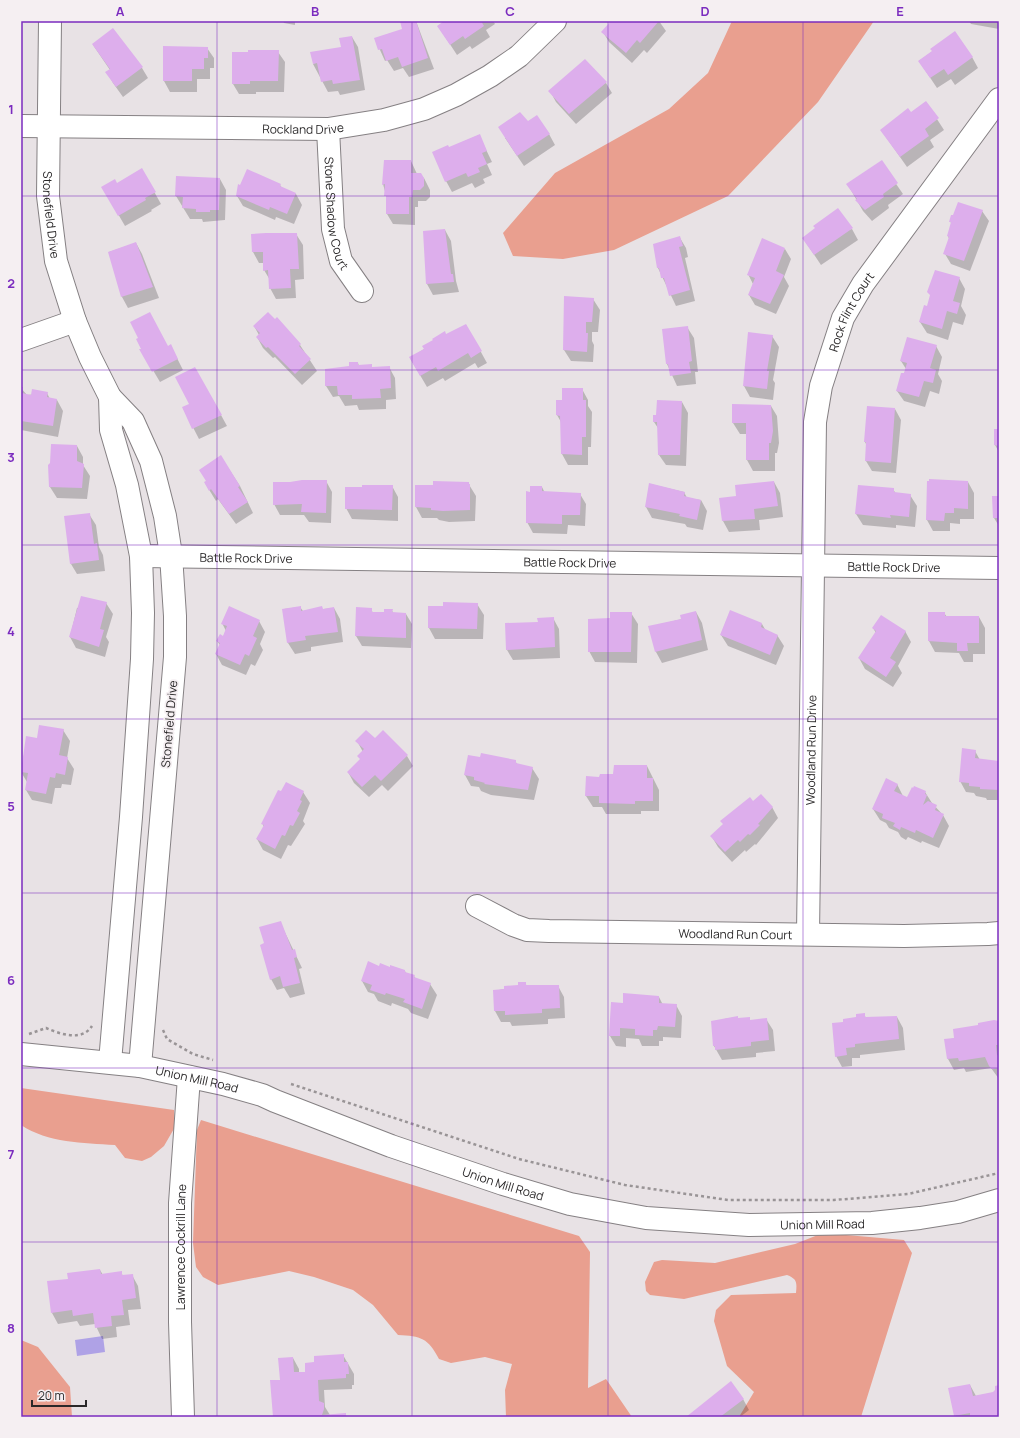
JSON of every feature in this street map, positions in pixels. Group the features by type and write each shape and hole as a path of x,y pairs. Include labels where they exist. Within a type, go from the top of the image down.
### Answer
{"street":[{"name":"Stonefield Drive","path":"50,21 48,196 52,236 62,286 75,321 110,397 133,421 151,461 165,516 171,555 175,616 175,657 140,1066"},
{"name":"Rockland Drive","path":"21,126 328,129 384,120 424,109 456,95 490,76 519,56 555,21"},
{"name":"Rock Flint Court","path":"814,566 816,407 820,386 843,318 863,284 999,99"},
{"name":"Stone Shadow Court","path":"328,129 333,229 341,261 362,291"},
{"path":"21,340 75,321"},
{"name":"Stonefield Drive","path":"110,397 111,430 127,485 142,556 142,659 110,1062"},
{"name":"Battle Rock Drive","path":"142,556 171,555 372,560 999,568"},
{"name":"Woodland Run Drive","path":"808,934 814,566"},
{"name":"Woodland Run Court","path":"477,906 513,925 527,930 904,936 988,934 999,932"},
{"name":"Union Mill Road","path":"22,1044 189,1076 262,1095 276,1102 391,1146 503,1184 570,1204 646,1218 749,1225 872,1223 958,1212 999,1200"},
{"name":"Lawrence Cockrill Lane","path":"183,1417 180,1322 180,1203 189,1076"}],"path":[{"path":"22,1044 35,1033 46,1028 60,1034 73,1036 89,1030 101,1012 114,1013"},
{"path":"145,1017 159,1019 167,1040 193,1054 215,1060"},
{"path":"289,1083 519,1159 625,1185 728,1200 834,1200 908,1194 999,1173"}],"shaded area":[{"path":"732,21 874,21 818,102 728,196 614,250 563,259 513,256 503,233 555,173 669,109 708,73"},
{"path":"21,1088 174,1110 175,1127 164,1146 151,1157 142,1161 125,1158 115,1145 78,1143 54,1139 31,1131 21,1125"},
{"path":"201,1120 579,1236 590,1252 588,1388 606,1379 632,1417 506,1417 505,1390 512,1364 485,1357 451,1363 439,1359 427,1342 418,1337 398,1335 373,1305 353,1290 314,1277 289,1271 218,1285 203,1277 196,1267 193,1243 197,1130"},
{"path":"823,1233 904,1240 912,1253 861,1417 739,1417 754,1392 727,1366 714,1321 716,1310 731,1295 796,1293 796,1281 787,1275 684,1299 650,1295 646,1291 645,1282 654,1262 662,1260 715,1263 795,1244"},
{"path":"103,1336 105,1352 77,1356 75,1340"},
{"path":"21,1340 38,1347 70,1387 72,1417 21,1417"}],"building":[{"path":"400,21 416,21 428,58 402,67 398,57 386,61 382,49 378,50 374,38 402,29"},
{"path":"444,21 481,21 484,26 465,39 463,36 450,45 437,26"},
{"path":"611,21 659,21 640,43 637,40 626,53 601,32"},
{"path":"113,28 143,67 116,87 105,72 110,69 92,44"},
{"path":"955,31 973,57 948,75 944,69 930,78 918,61 932,51 930,49"},
{"path":"352,36 360,80 333,84 332,80 321,82 317,63 313,64 310,52 341,47 339,38"},
{"path":"163,46 208,47 208,58 204,58 204,69 192,69 192,81 163,81"},
{"path":"248,50 279,50 278,81 250,81 250,84 232,84 232,52 248,52"},
{"path":"585,59 607,82 569,114 548,91"},
{"path":"926,101 939,118 925,129 929,136 900,157 880,130 908,108 911,112"},
{"path":"520,112 528,121 537,115 550,134 517,156 498,127"},
{"path":"480,134 487,151 482,153 487,164 478,168 480,172 468,177 466,173 445,182 432,152 448,145 449,147"},
{"path":"384,160 411,160 411,173 421,173 424,178 424,186 420,190 413,190 412,197 409,197 409,214 386,214 386,196 384,196 385,184 382,185"},
{"path":"882,160 898,183 883,194 884,197 865,210 855,200 857,199 846,184"},
{"path":"142,168 156,192 145,198 146,200 118,216 101,187 115,179 117,183"},
{"path":"247,169 281,184 280,186 296,193 287,214 270,207 269,210 236,196 238,184 240,185"},
{"path":"176,176 220,178 219,210 210,210 210,212 196,212 196,209 182,208 183,197 175,196"},
{"path":"958,202 983,210 964,261 943,254 949,237 947,236 951,222 949,222 951,215 953,215"},
{"path":"838,208 853,228 814,255 802,238 815,228 813,226"},
{"path":"445,229 451,274 453,274 454,282 426,284 423,231"},
{"path":"297,233 299,269 290,269 291,288 269,289 268,270 263,271 263,252 252,252 251,234"},
{"path":"680,236 683,246 679,247 690,290 669,296 664,278 661,278 659,268 657,268 653,244"},
{"path":"762,238 785,248 776,271 784,275 770,304 748,295 755,278 747,275"},
{"path":"136,242 153,287 121,297 108,252"},
{"path":"935,270 960,277 953,301 960,303 957,314 947,311 942,329 919,322 924,305 927,306 930,295 927,292"},
{"path":"564,296 594,298 592,322 586,322 586,333 588,333 587,352 563,350"},
{"path":"150,312 168,346 171,344 178,359 152,372 139,349 141,349 136,339 138,338 130,322"},
{"path":"268,312 275,319 277,317 301,344 299,346 311,359 295,374 256,337 260,333 253,326"},
{"path":"466,324 482,351 471,358 468,353 438,371 436,367 420,376 409,357 424,349 422,346 445,331 446,334"},
{"path":"688,326 692,361 689,362 691,373 670,376 668,364 666,364 662,329"},
{"path":"748,332 773,335 767,371 769,371 767,389 743,386"},
{"path":"907,337 937,345 930,368 936,370 933,383 924,381 919,397 896,391 901,373 904,373 907,363 900,361"},
{"path":"349,362 358,362 358,365 372,364 372,367 390,366 391,388 380,389 381,398 352,399 352,395 338,395 337,386 325,386 325,369 349,366"},
{"path":"195,367 222,415 192,429 182,407 189,404 175,377"},
{"path":"21,387 23,387 22,393 31,395 32,389 48,392 47,397 57,399 53,426 21,421"},
{"path":"562,388 583,388 583,400 586,400 586,437 582,437 582,455 561,454 560,416 556,415 556,400 562,400"},
{"path":"657,400 682,401 680,455 658,455 657,422 653,422 653,415 656,415"},
{"path":"732,404 771,405 773,431 771,443 769,443 769,460 746,460 746,423 732,423"},
{"path":"867,406 895,408 891,463 865,461 866,442 864,442"},
{"path":"994,429 999,429 999,446 994,445"},
{"path":"51,444 77,445 77,461 84,464 82,488 49,487 48,465 50,463"},
{"path":"221,455 248,502 229,514 211,489 209,491 204,482 206,481 199,470"},
{"path":"929,479 968,481 968,509 954,508 954,513 945,513 944,521 926,520 927,481 929,481"},
{"path":"327,480 326,513 301,512 302,504 273,505 273,482"},
{"path":"433,481 469,482 470,510 443,511 431,510 431,508 415,507 415,485 433,485"},
{"path":"774,481 778,506 754,509 755,519 722,521 719,498 736,496 735,485"},
{"path":"649,483 685,492 684,496 701,500 697,520 679,516 680,514 645,507"},
{"path":"362,485 393,485 392,510 345,509 345,487 362,487"},
{"path":"858,485 894,488 894,492 911,494 909,517 890,515 891,518 855,514"},
{"path":"530,486 542,486 542,491 581,493 580,515 562,515 562,524 526,523 526,491 530,492"},
{"path":"992,496 999,496 999,518 993,518"},
{"path":"90,513 94,544 97,543 99,560 70,564 64,516"},
{"path":"81,596 107,602 100,629 104,630 99,647 69,637"},
{"path":"443,602 478,603 477,629 428,628 428,606 443,606"},
{"path":"229,606 260,620 253,636 257,638 249,656 245,654 240,665 215,654 220,643 216,641 220,634 223,636 227,626 221,624"},
{"path":"301,606 301,611 322,606 323,609 334,607 338,632 305,636 306,640 287,643 282,609"},
{"path":"356,607 372,608 372,612 384,612 384,609 393,609 392,612 406,613 406,638 355,636"},
{"path":"730,610 762,623 761,627 778,635 770,655 720,635"},
{"path":"696,611 702,640 655,652 648,626 681,619 680,615"},
{"path":"610,612 632,612 631,652 588,652 588,619 610,618"},
{"path":"928,612 945,612 945,616 979,616 979,643 967,643 968,651 957,651 957,643 928,641"},
{"path":"881,615 906,631 890,658 896,662 886,677 858,658 876,631 872,628"},
{"path":"554,617 555,647 506,650 505,623 538,622 537,618"},
{"path":"39,725 64,729 59,755 68,757 65,775 56,773 55,778 50,777 46,794 25,790 28,773 21,772 26,736 37,738"},
{"path":"366,730 375,738 383,730 408,755 381,781 375,775 362,787 347,772 360,759 357,756 364,749 355,741"},
{"path":"962,748 976,750 975,758 999,761 999,790 980,789 980,787 969,786 969,783 959,782"},
{"path":"481,753 516,760 516,763 533,767 528,790 484,784 485,783 474,780 474,777 464,775 468,755 480,757"},
{"path":"614,765 647,765 647,778 653,778 653,801 635,801 635,804 599,803 599,796 585,796 586,776 599,777 600,774 613,774"},
{"path":"886,778 898,784 894,791 907,797 914,786 926,791 925,794 927,795 923,805 928,801 937,805 935,810 944,814 933,838 916,830 915,833 901,827 900,830 893,826 895,823 882,818 883,814 872,809"},
{"path":"286,782 304,791 300,800 302,801 297,811 300,813 293,826 290,825 285,836 282,835 275,849 256,839 264,825 261,824 278,790 281,791"},
{"path":"761,794 773,807 758,824 760,825 750,835 748,834 740,842 738,840 725,852 710,836 723,824 720,821 750,797 753,801"},
{"path":"281,921 292,950 295,949 297,957 294,958 300,983 283,987 280,976 270,980 260,945 264,943 259,927"},
{"path":"368,961 379,966 380,963 405,970 405,972 415,975 414,977 431,983 422,1009 403,1002 405,999 370,990 372,985 361,981"},
{"path":"518,982 526,982 526,985 559,985 560,1008 542,1009 542,1013 505,1015 505,1011 494,1011 493,990 504,989 504,986 518,985"},
{"path":"623,993 659,996 659,1003 677,1004 675,1027 658,1026 657,1030 653,1030 653,1036 635,1035 635,1029 620,1028 620,1036 609,1036 611,1002 623,1003"},
{"path":"865,1013 865,1017 897,1016 899,1039 855,1044 855,1047 846,1048 847,1055 835,1057 832,1023 843,1022 843,1019 856,1017 856,1014"},
{"path":"738,1016 738,1018 750,1017 750,1020 767,1018 769,1040 751,1042 751,1046 715,1050 715,1046 713,1046 711,1021"},
{"path":"994,1020 999,1021 999,1045 996,1045 997,1055 999,1056 999,1068 992,1069 985,1057 959,1061 958,1058 947,1059 944,1039 954,1038 953,1029 978,1025 978,1023"},
{"path":"100,1269 101,1274 122,1271 122,1275 133,1274 136,1298 122,1300 124,1315 111,1316 112,1326 95,1328 93,1313 73,1316 72,1310 51,1313 47,1281 68,1279 67,1273"},
{"path":"344,1354 344,1362 348,1362 349,1374 346,1374 346,1378 318,1380 319,1401 324,1403 322,1415 346,1413 346,1417 273,1417 270,1380 280,1380 278,1358 293,1357 294,1372 305,1372 305,1363 314,1362 314,1356"},
{"path":"731,1381 744,1399 720,1417 686,1417"},
{"path":"970,1384 973,1396 993,1392 995,1390 995,1386 999,1385 999,1417 970,1417 970,1413 954,1416 948,1388"}]}
